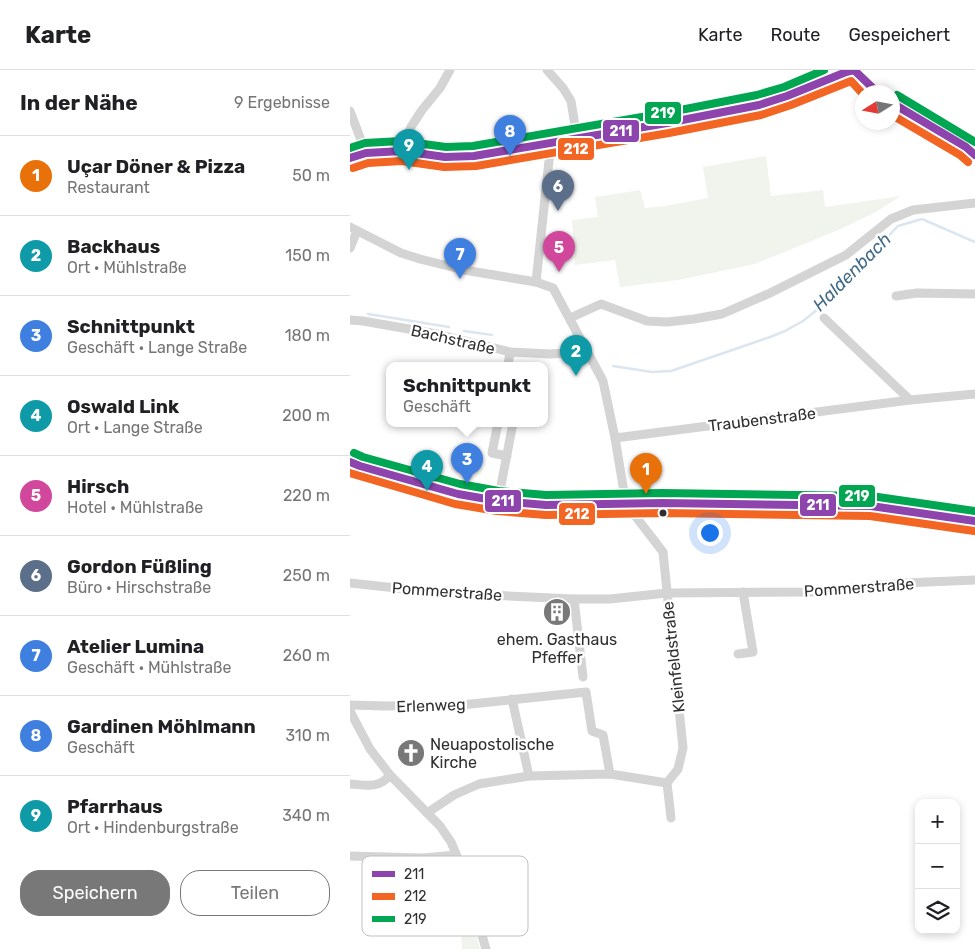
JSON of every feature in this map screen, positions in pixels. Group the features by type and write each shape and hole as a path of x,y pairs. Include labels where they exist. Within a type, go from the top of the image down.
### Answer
{"main road":[{"path":"350,462 458,494 498,501 546,505 662,503 871,506 975,521"}],"street":[{"path":"402,151 411,127 440,88 450,70"},
{"path":"547,70 563,88 571,102 577,138"},
{"path":"350,158 366,153 402,151 445,157 474,156 667,123 759,105 854,70 868,85"},
{"path":"900,108 966,147 975,155"},
{"path":"350,111 366,153"},
{"path":"536,282 552,142"},
{"path":"570,318 601,304 647,321 667,322 722,314 770,293 846,255 898,216 913,210 975,203"},
{"path":"350,248 354,232 420,259 464,270 536,282 554,288 603,381 626,504"},
{"path":"896,296 917,293 975,294"},
{"path":"824,318 910,400"},
{"name":"Bachstraße","path":"350,320 437,334 510,352 550,354 578,352 585,348"},
{"path":"508,362 510,352"},
{"name":"Traubenstraße","path":"615,438 910,400 975,394"},
{"path":"497,427 492,453 507,456"},
{"path":"498,501 512,427"},
{"name":"Kleinfeldstraße","path":"626,504 663,552 683,748 678,769 667,783"},
{"name":"Pommerstraße","path":"350,582 442,593 610,598 667,594 814,592 904,583 975,580"},
{"path":"738,654 753,652 743,592"},
{"path":"574,598 583,677"},
{"name":"Erlenweg","path":"350,705 461,705 586,692 592,731 603,735 610,774"},
{"path":"512,699 529,776"},
{"path":"350,711 370,749 390,775 440,826 451,842 456,855 445,856"},
{"path":"427,813 454,795 480,784 529,776 610,774 667,783 672,818"},
{"path":"350,784 378,785 390,775"},
{"path":"482,936 486,949"}],"shaded area":[{"path":"766,156 771,196 823,190 825,207 901,196 876,212 841,229 755,264 678,280 620,287 615,260 575,265 572,220 598,217 595,197 640,190 645,208 708,198 703,167"},
{"path":"461,936 476,936 480,949 462,949"}],"waterway":[{"name":"Haldenbach","path":"613,366 652,372 671,371 785,331 803,321 823,305 898,226 922,219 975,242"},
{"name":"Haldenbach","path":"368,314 449,327"},
{"name":"Haldenbach","path":"464,331 492,335"}],"transit line":[{"name":"219","path":"350,148 365,143 401,141 446,147 473,146 757,95 784,87 824,70"},
{"name":"211","path":"350,158 366,153 402,151 445,157 474,156 667,123 759,105 854,70 870,85"},
{"name":"212","path":"353,168 368,163 402,161 444,167 476,166 669,133 761,115 851,81 855,85"},
{"name":"219","path":"900,97 975,142"},
{"name":"211","path":"900,108 966,147 975,155"},
{"name":"212","path":"900,120 960,155 968,162"},
{"name":"219","path":"354,453 460,484 499,491 546,495 662,493 871,496 975,511"},
{"name":"211","path":"350,462 458,494 498,501 546,505 662,503 871,506 975,521"},
{"name":"212","path":"350,473 455,504 497,511 546,515 662,513 870,516 974,531"}],"place":[{"name":"Gardinen Möhlmann","path":"510,156"},
{"name":"Pfarrhaus","path":"409,170"},
{"name":"Gordon Füßling","path":"558,211"},
{"name":"Hirsch","path":"559,272"},
{"name":"Atelier Lumina","path":"460,279"},
{"name":"Backhaus","path":"576,376"},
{"name":"Schnittpunkt","path":"467,484"},
{"name":"Oswald Link","path":"427,491"},
{"name":"Uçar Döner & Pizza","path":"646,494"},
{"name":"ehem. Gasthaus Pfeffer","path":"557,612"},
{"name":"Neuapostolische Kirche","path":"411,753"}]}
